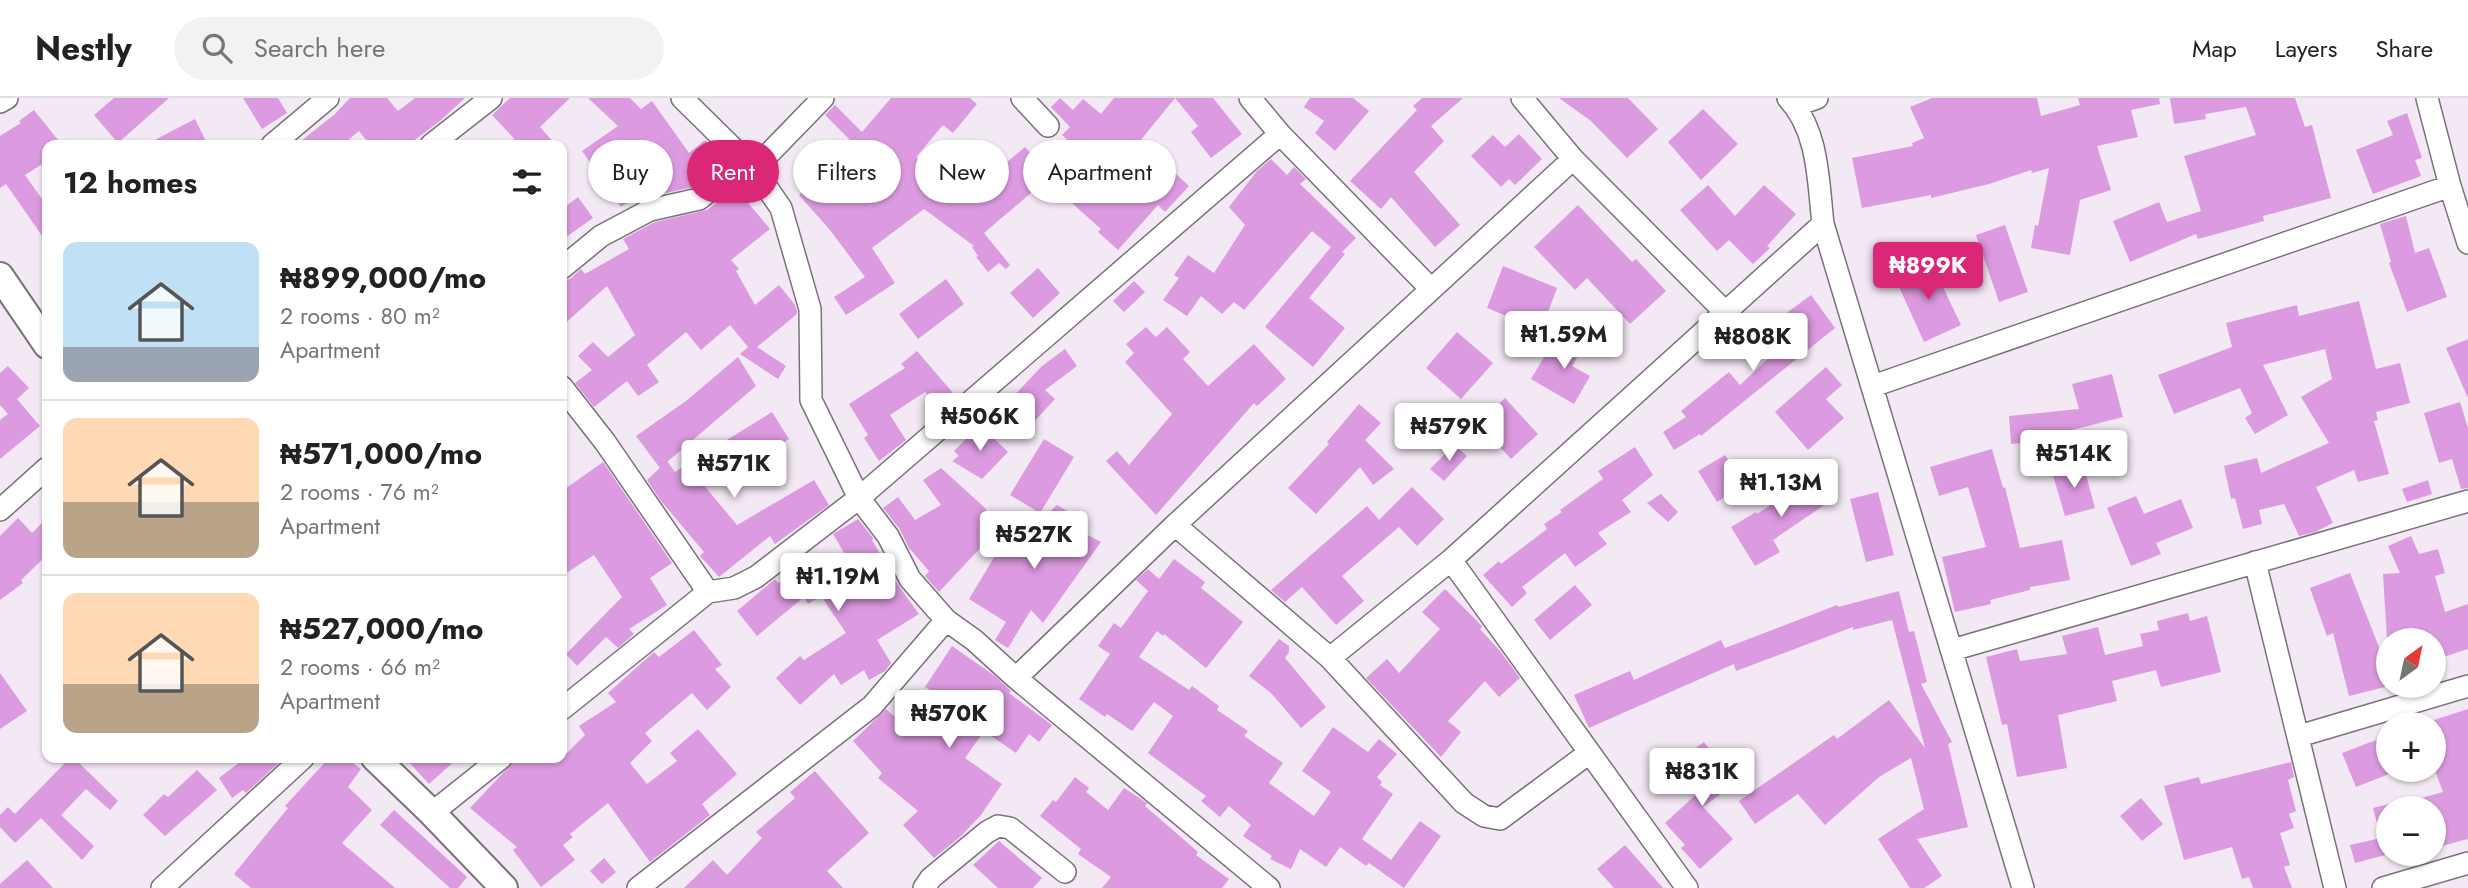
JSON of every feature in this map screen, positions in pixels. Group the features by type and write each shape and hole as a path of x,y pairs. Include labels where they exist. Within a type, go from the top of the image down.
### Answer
{"street":[{"path":"0,102 7,98"},
{"path":"278,140 328,98"},
{"path":"437,140 491,98"},
{"path":"682,98 725,140"},
{"path":"778,140 823,98"},
{"path":"1022,98 1048,126"},
{"path":"1251,98 1280,134 1431,289"},
{"path":"1522,98 1573,159 1725,312"},
{"path":"1817,98 1791,102 1815,147 1823,224 2023,888"},
{"path":"2427,98 2468,243"},
{"path":"567,705 708,592 734,588 756,577 859,498 1280,134"},
{"path":"1016,678 1175,525 1573,159"},
{"path":"1873,386 2450,186"},
{"path":"567,264 601,236 650,210 687,202"},
{"path":"778,203 810,309 811,400 859,498 888,536 910,579 946,620 974,640 1269,888"},
{"path":"1330,658 1451,560 1823,224"},
{"path":"0,276 42,334"},
{"path":"567,393 605,442 708,592"},
{"path":"0,510 42,472"},
{"path":"1952,650 2468,501"},
{"path":"1175,525 1330,658 1464,803 1483,817 1500,819 1590,753"},
{"path":"1451,560 1686,888"},
{"path":"2255,562 2335,888"},
{"path":"638,888 872,706 946,620"},
{"path":"2299,736 2468,686"},
{"path":"174,884 298,763"},
{"path":"380,763 504,888"},
{"path":"432,813 495,763"},
{"path":"924,888 932,878 998,826 1010,828 1065,872"},
{"path":"2383,888 2468,863"}],"building":[{"path":"114,98 169,98 121,140 115,140 94,115"},
{"path":"243,98 278,98 287,113 262,129"},
{"path":"350,98 387,98 398,111 415,98 465,98 415,140 366,140 359,131 348,140 302,140"},
{"path":"510,98 570,98 540,127 552,140 515,140 492,115"},
{"path":"588,98 630,98 641,109 652,101 687,150 687,188 673,191 673,140 598,140 618,126"},
{"path":"891,98 970,98 977,104 953,133 943,125 930,140 915,140 915,203 1009,203 1009,160 1023,149 1023,200 984,233 1010,265 1006,269 999,263 988,272 976,257 978,256 972,247 974,246 924,209 872,248 895,283 846,315 834,297 865,277 806,203 901,203 901,140 850,140 825,115 835,105 862,132"},
{"path":"1060,98 1073,110 1083,99 1101,114 1114,98 1175,98 1141,140 1067,140 1062,135 1070,127 1051,107"},
{"path":"1175,98 1213,98 1242,134 1211,158 1191,132 1198,126"},
{"path":"1310,98 1353,98 1369,111 1335,151 1315,133 1324,121 1304,107"},
{"path":"1422,98 1463,98 1431,126 1444,141 1414,172 1460,225 1435,247 1391,197 1381,209 1350,181 1417,110 1413,106"},
{"path":"1559,98 1628,98 1658,129 1627,158 1591,121"},
{"path":"1932,98 2037,98 2041,116 2080,105 2078,98 2159,98 2160,104 2131,110 2138,137 2097,146 2111,190 2080,200 2070,255 2031,248 2049,168 2032,173 2031,170 1989,184 1931,198 1931,195 1862,208 1852,158 1913,146 1912,143 1924,138 1910,107"},
{"path":"2170,98 2295,98 2305,127 2312,125 2331,198 2263,216 2264,221 2198,239 2196,234 2130,262 2113,221 2159,202 2167,222 2201,211 2184,156 2256,135 2246,107 2205,114 2206,119 2174,124"},
{"path":"1703,109 1738,144 1701,180 1668,142"},
{"path":"34,110 58,140 42,140 42,164 25,175 42,199 42,236 6,184 0,188 0,136 21,123 19,121"},
{"path":"2407,113 2422,158 2415,160 2421,176 2373,194 2356,150 2393,135 2387,121"},
{"path":"195,119 206,140 155,140"},
{"path":"1519,134 1542,159 1515,185 1509,179 1501,187 1471,156 1493,135 1505,147"},
{"path":"588,147 588,160 582,151"},
{"path":"1271,159 1287,175 1294,167 1306,179 1300,184 1356,238 1342,252 1345,254 1309,298 1345,328 1313,367 1265,327 1331,247 1312,231 1244,310 1234,302 1222,314 1201,296 1187,316 1163,300 1179,278 1174,275 1188,255 1214,273 1245,225 1229,207 1257,171"},
{"path":"1176,174 1189,186 1176,200"},
{"path":"1708,185 1735,216 1764,185 1796,214 1767,246 1770,248 1753,264 1729,240 1717,251 1680,210"},
{"path":"578,197 593,218 567,236 567,205"},
{"path":"716,203 748,203 770,229 731,260 739,269 736,271 755,305 779,285 795,305 797,314 757,347 786,366 778,379 740,354 748,347 730,325 701,350 686,332 647,365 659,382 638,396 627,381 594,407 575,383 592,370 578,356 593,342 608,357 635,335 607,286 567,322 567,280 581,269 585,274 629,249 623,239 655,222 707,210"},
{"path":"1072,203 1173,203 1165,212 1158,205 1118,250 1098,232 1101,229"},
{"path":"1578,205 1632,262 1636,259 1666,291 1630,324 1587,278 1575,290 1534,247"},
{"path":"2406,216 2415,253 2429,248 2447,297 2407,312 2389,263 2391,262 2380,224"},
{"path":"2005,225 2028,292 1999,302 1976,235"},
{"path":"1931,262 1961,325 1924,342 1895,278"},
{"path":"1503,266 1557,288 1541,330 1487,308"},
{"path":"1038,268 1060,293 1033,318 1010,293"},
{"path":"946,279 964,304 918,339 899,314"},
{"path":"1134,281 1145,292 1124,312 1113,301"},
{"path":"1811,295 1835,328 1701,436 1700,434 1674,450 1663,432 1686,417 1681,411 1729,372 1740,385 1786,342 1773,323"},
{"path":"2359,301 2376,369 2400,363 2410,403 2376,412 2378,420 2374,421 2389,474 2358,482 2354,470 2316,487 2333,523 2315,532 2299,536 2284,504 2259,510 2262,524 2243,529 2235,498 2231,499 2224,466 2257,458 2261,473 2329,443 2301,397 2332,379 2325,349 2263,365 2288,415 2255,434 2245,418 2252,413 2240,388 2174,414 2158,375 2232,347 2226,323 2297,305 2299,316"},
{"path":"1146,327 1156,337 1167,327 1190,352 1183,359 1208,386 1254,344 1286,379 1257,406 1254,403 1156,515 1106,461 1117,451 1129,465 1172,414 1125,362 1134,353 1126,344"},
{"path":"1574,331 1588,339 1572,366 1590,376 1574,404 1531,379 1547,352 1558,358"},
{"path":"1457,332 1493,363 1461,399 1426,368"},
{"path":"2468,339 2468,398 2446,348"},
{"path":"1065,349 1077,366 1045,390 1055,399 1031,425 1007,403 1042,366"},
{"path":"917,351 953,393 939,406 925,392 890,415 906,440 879,461 864,438 868,435 849,404 905,368 901,364"},
{"path":"738,357 756,386 660,468 636,436 686,401"},
{"path":"8,366 29,388 17,399 40,426 0,459 0,420 8,414 0,405 0,373"},
{"path":"1826,367 1842,385 1826,399 1844,418 1808,450 1775,412"},
{"path":"2112,374 2123,417 2064,432 2065,439 2011,444 2009,416 2079,409 2072,384"},
{"path":"1505,398 1538,434 1511,459 1478,423"},
{"path":"2460,402 2468,428 2468,488 2461,489 2452,459 2439,463 2424,413"},
{"path":"1359,404 1381,423 1365,440 1394,469 1373,485 1360,467 1316,514 1288,488 1329,444 1327,442"},
{"path":"772,412 789,439 738,471 726,452 697,477 737,525 814,480 829,505 775,544 770,536 719,577 700,556 704,552 647,480 667,461 675,472"},
{"path":"980,425 1008,452 982,479 952,461 959,456 954,451"},
{"path":"1044,439 1074,457 1040,513 1010,495"},
{"path":"1454,445 1467,456 1444,481 1430,469"},
{"path":"1635,447 1653,475 1622,500 1631,512 1598,533 1607,544 1575,567 1565,553 1522,587 1527,593 1512,607 1483,575 1547,529 1544,524 1603,479 1598,471"},
{"path":"1992,449 2003,488 2005,487 2020,548 2062,540 2070,580 2030,587 2030,590 1990,600 1991,604 1955,612 1942,557 1986,547 1968,487 1939,496 1930,467"},
{"path":"1725,455 1744,485 1717,502 1698,471"},
{"path":"603,462 672,563 650,578 667,605 629,629 634,634 618,648 606,637 577,666 567,653 622,597 594,555 567,573 567,487"},
{"path":"2083,464 2095,508 2065,516 2052,472"},
{"path":"941,468 985,508 999,528 939,592 925,576 929,571 909,548 899,528 883,508 898,497 915,520 941,505 923,480"},
{"path":"1820,473 1836,497 1773,540 1780,552 1755,566 1731,527 1756,512 1757,514"},
{"path":"2428,480 2432,494 2407,502 2402,489"},
{"path":"1412,487 1444,519 1417,546 1399,527 1342,576 1364,601 1336,625 1302,587 1285,602 1271,590 1367,506 1379,520"},
{"path":"1878,492 1894,555 1866,562 1850,499"},
{"path":"1661,494 1678,512 1668,522 1647,503"},
{"path":"2136,496 2144,514 2181,499 2193,528 2156,543 2161,554 2131,566 2107,508"},
{"path":"1057,505 1087,523 1082,532 1101,542 1043,623 1031,610 1008,648 995,640 1006,622 969,599 1010,531 1015,535 1021,526 1028,532"},
{"path":"18,518 32,533 42,523 42,560 21,580 23,583 0,600 0,536"},
{"path":"858,519 873,538 898,585 919,614 877,640 891,663 885,671 869,680 864,670 841,685 834,674 800,705 776,678 800,656 804,660 846,633 821,596 808,604 804,597 757,636 737,611 775,579 778,583 808,564 814,575 846,556 833,534"},
{"path":"2411,536 2419,554 2438,549 2445,573 2435,576 2445,612 2468,604 2468,649 2446,656 2446,628 2386,628 2383,574 2400,573 2388,546"},
{"path":"1174,559 1205,582 1201,588 1243,622 1206,668 1157,631 1139,657 1189,690 1192,686 1219,706 1217,710 1248,731 1244,736 1283,763 1269,783 1314,816 1331,792 1302,771 1333,727 1368,752 1379,739 1397,754 1377,777 1382,782 1380,785 1393,794 1362,839 1391,860 1420,821 1441,836 1404,888 1369,863 1366,866 1340,847 1326,867 1300,849 1291,869 1270,859 1272,856 1243,836 1251,825 1229,806 1220,817 1201,801 1206,796 1148,753 1173,716 1154,702 1132,731 1079,699 1110,654 1098,646 1114,623 1121,628 1148,591 1136,580 1148,569 1159,579"},
{"path":"2350,573 2376,640 2376,689 2349,696 2333,633 2327,636 2310,588"},
{"path":"1575,585 1592,605 1550,640 1534,620"},
{"path":"1445,589 1482,626 1480,629 1520,678 1499,697 1485,681 1448,721 1461,732 1441,757 1366,678 1387,659 1399,673 1440,629 1422,612"},
{"path":"1899,591 1909,632 1914,631 1927,682 1921,684 1952,742 1948,744 1968,827 1917,839 1942,876 1924,888 1910,888 1878,839 1924,809 1911,758 1879,777 1825,825 1798,794 1755,824 1739,801 1834,735 1837,739 1889,700 1925,748 1892,620 1853,630 1853,627 1736,671 1734,664 1589,728 1574,695 1630,671 1634,680 1721,640 1725,648 1837,605 1838,607"},
{"path":"2188,613 2190,621 2207,616 2221,672 2161,687 2156,670 2112,681 2117,701 2058,715 2067,768 2017,777 2007,724 2002,725 1986,657 2017,649 2020,661 2067,654 2062,636 2098,627 2105,655 2143,646 2140,634 2159,630 2157,621"},
{"path":"694,630 722,665 715,669 731,687 707,710 692,693 645,733 652,741 630,763 647,784 677,761 670,753 698,729 737,774 702,804 710,815 650,862 608,803 570,834 573,837 563,845 575,860 541,887 513,850 517,847 470,808 512,763 567,763 567,753 585,735 579,726 616,702 608,693 654,652 659,657"},
{"path":"1279,639 1289,646 1285,658 1326,707 1301,728 1271,693 1249,676"},
{"path":"952,646 995,676 1011,691 1009,693 1052,725 1039,742 1029,734 1016,753 984,731 965,758 1002,784 981,815 934,858 903,825 918,811 878,778 882,773 853,741 886,709 911,731 944,699 925,687"},
{"path":"0,673 27,711 0,729"},
{"path":"2468,709 2468,839 2446,845 2446,796 2428,796 2443,792 2439,782 2446,782 2446,716"},
{"path":"2376,740 2376,779 2356,787 2342,753"},
{"path":"1704,742 1736,783 1703,807 1733,839 1700,869 1681,848 1685,845 1665,823 1703,788 1681,759"},
{"path":"2291,762 2294,777 2288,780 2296,811 2289,814 2294,828 2280,833 2290,865 2284,867 2292,888 2253,888 2249,877 2242,879 2232,847 2184,860 2164,786 2199,777 2201,784"},
{"path":"65,763 79,763 118,801 110,810 86,789 61,815 94,846 82,860 41,818 15,843 0,827 0,815 8,807 15,814"},
{"path":"238,763 279,763 246,793 243,790 232,798 219,778"},
{"path":"324,763 353,763 361,769 348,787 372,810 342,843 395,888 251,888 234,874 288,808 285,806"},
{"path":"410,763 452,763 429,784"},
{"path":"197,770 217,790 165,836 143,815 164,794 168,797"},
{"path":"815,771 869,833 827,871 843,888 684,888 713,860 727,875 762,838 756,832 795,798 790,792"},
{"path":"1075,777 1089,788 1086,792 1108,810 1124,788 1147,803 1145,806 1198,852 1196,855 1229,879 1222,888 1102,888 1111,877 1078,854 1081,849 1040,816 1053,800 1056,802"},
{"path":"2141,798 2163,824 2142,841 2120,816"},
{"path":"394,810 467,877 458,888 450,888 380,825"},
{"path":"2376,839 2376,857 2355,863 2350,845"},
{"path":"999,841 1042,878 1033,888 998,888 973,865"},
{"path":"1625,845 1663,888 1614,888 1597,869"},
{"path":"604,858 616,872 602,884 590,871"},
{"path":"27,860 53,888 0,888 0,884"}]}
